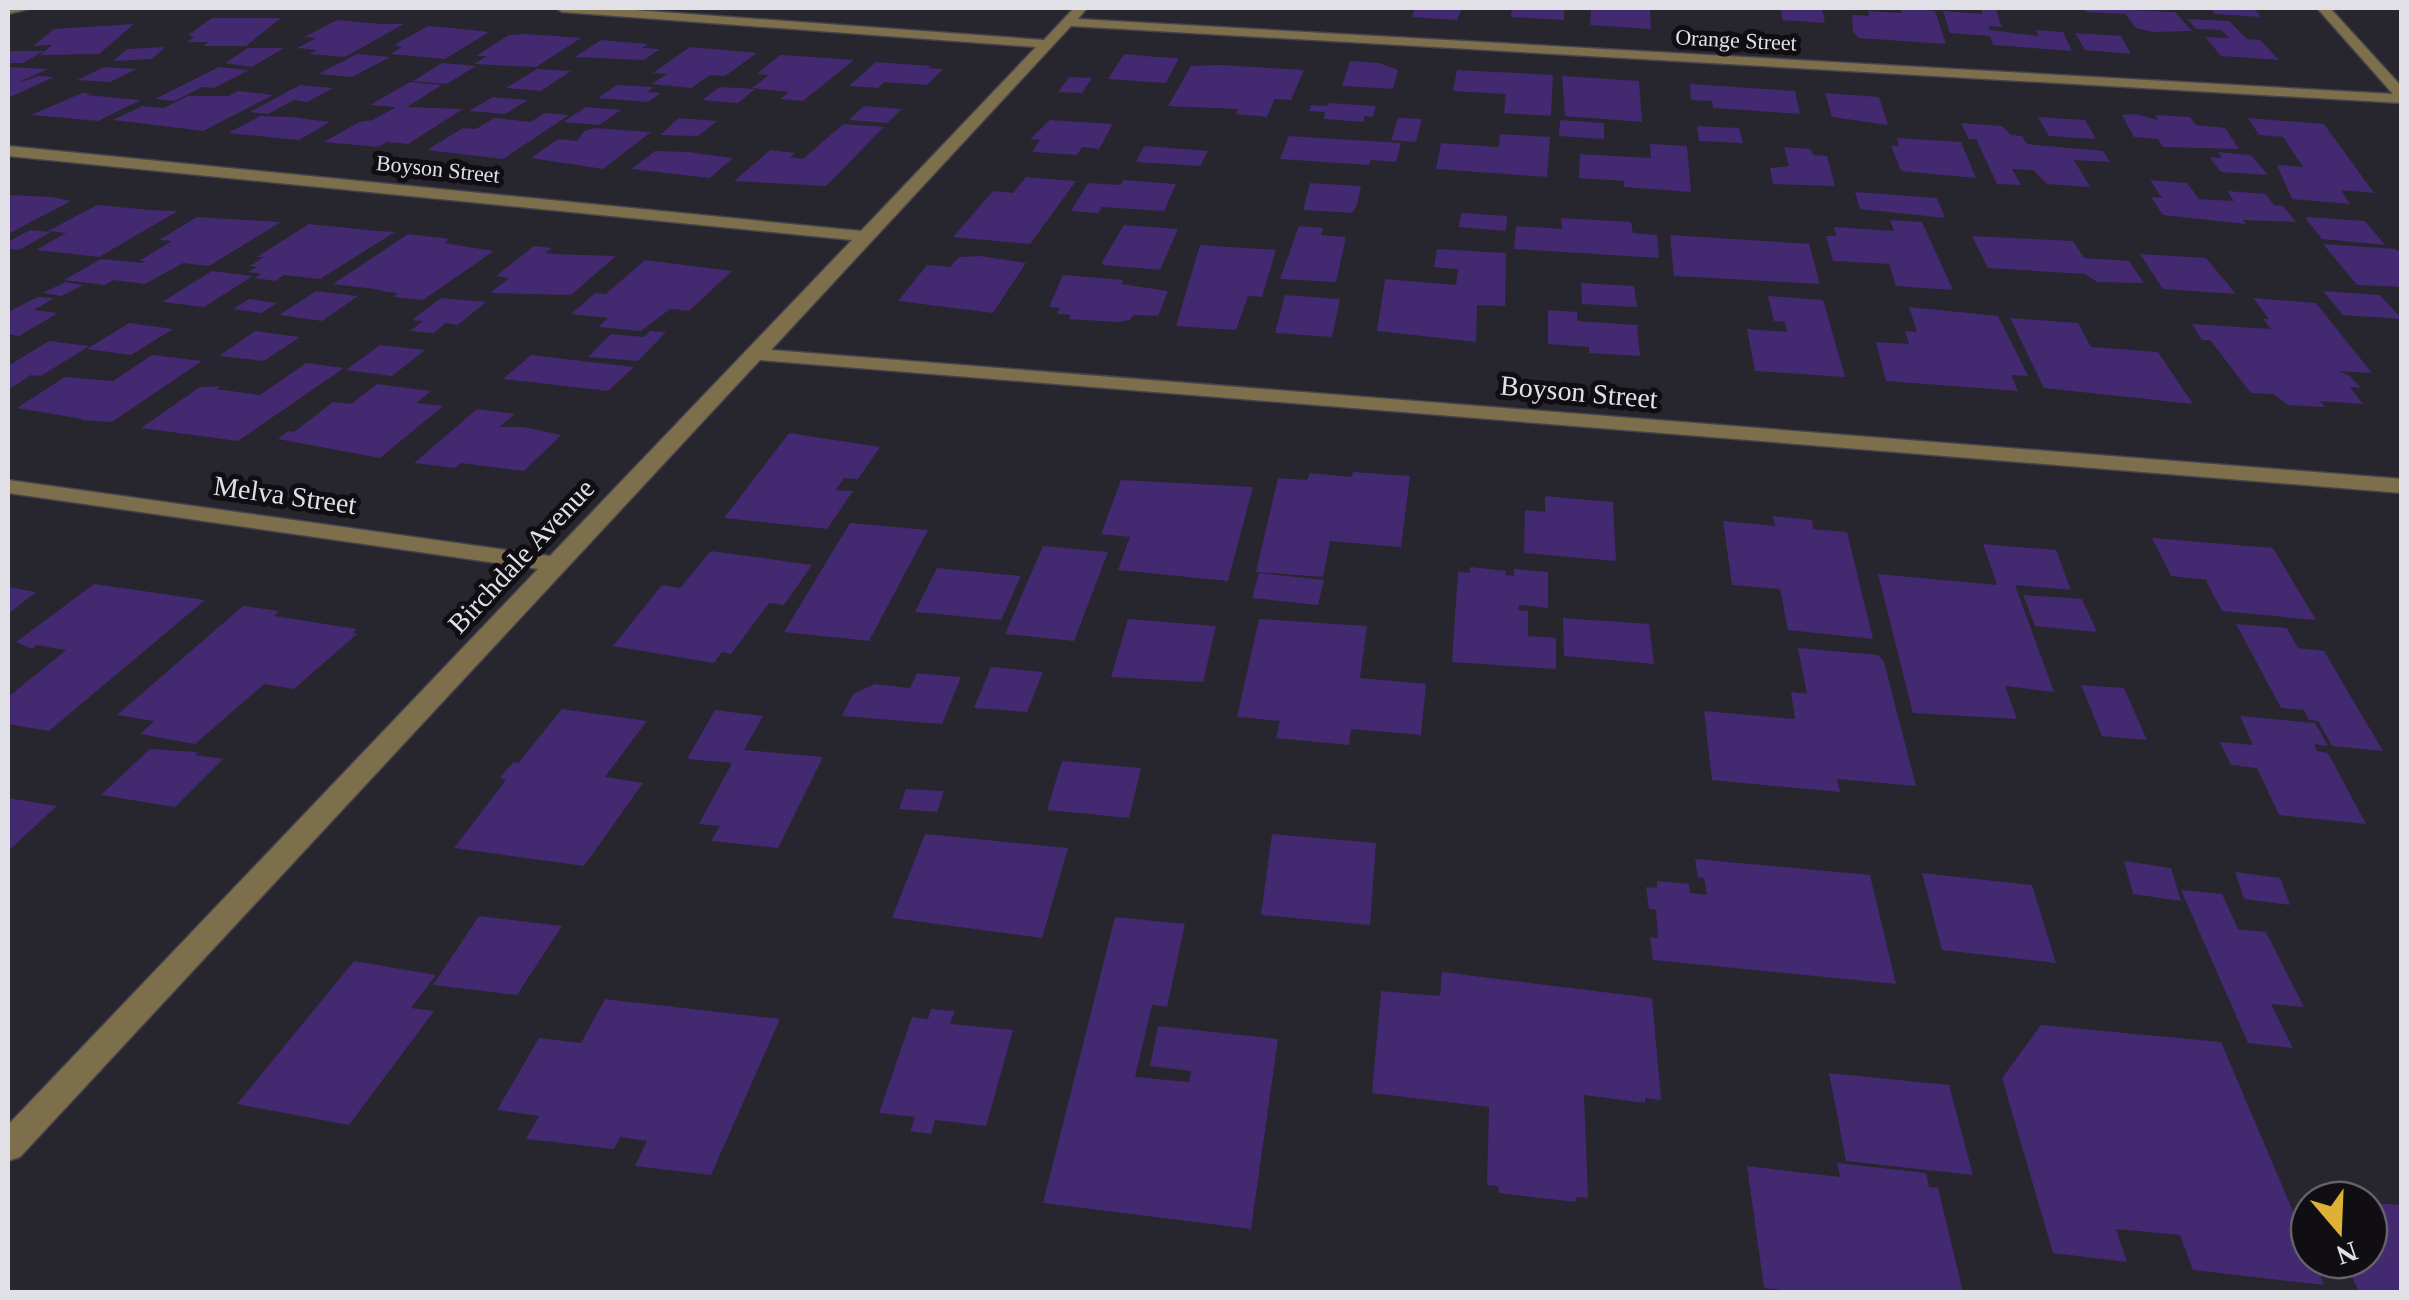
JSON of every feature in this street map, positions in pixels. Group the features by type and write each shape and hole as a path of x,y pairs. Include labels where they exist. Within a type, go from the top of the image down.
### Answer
{"street":[{"path":"8,10 27,8"},
{"path":"562,8 1046,44"},
{"path":"2323,8 2402,97"},
{"name":"Birchdale Avenue","path":"8,1148 1074,15"},
{"name":"Orange Street","path":"1074,15 2402,97"},
{"name":"Boyson Street","path":"8,151 864,236"},
{"name":"Boyson Street","path":"752,354 2402,486"},
{"name":"Melva Street","path":"8,486 554,564"}],"building":[{"path":"1415,8 1462,8 1457,20 1412,17"},
{"path":"1512,8 1564,8 1564,20 1511,17"},
{"path":"1591,8 1650,8 1651,29 1590,25"},
{"path":"1781,8 1822,8 1825,23 1782,20"},
{"path":"1901,8 1935,11 1946,44 1858,38 1853,31 1852,15 1869,16 1868,11 1902,13"},
{"path":"2083,8 2175,12 2192,31 2153,32 2136,28 2125,14 2086,12"},
{"path":"2210,8 2254,8 2261,17 2215,14"},
{"path":"1981,9 1996,10 2002,27 1988,26 1990,30 2039,36 2036,30 2063,32 2072,51 1993,45 1990,36 1950,33 1943,11 1983,14"},
{"path":"212,18 281,18 246,46 187,42 194,37 188,35"},
{"path":"2187,19 2229,21 2247,39 2260,40 2279,60 2221,56 2205,37 2229,38 2221,30 2196,29"},
{"path":"337,20 404,24 345,57 309,54 317,50 297,48 316,38 304,37"},
{"path":"134,24 99,54 40,55 52,45 33,46 54,29"},
{"path":"428,26 489,32 445,59 390,54 402,47 394,45"},
{"path":"2075,33 2121,36 2131,54 2085,50"},
{"path":"509,35 581,38 536,67 474,64 487,56 476,56"},
{"path":"601,40 648,44 642,48 660,49 644,60 575,57"},
{"path":"165,47 152,59 113,61 127,49"},
{"path":"690,47 757,53 725,76 710,75 691,88 652,84 667,74 653,73"},
{"path":"248,48 284,48 252,67 225,63"},
{"path":"8,51 44,51 23,63 8,63"},
{"path":"357,54 390,57 352,77 318,74"},
{"path":"1124,54 1179,58 1166,83 1108,79"},
{"path":"780,55 854,60 803,101 780,99 789,92 752,88 769,75 757,74"},
{"path":"1350,61 1379,63 1398,70 1393,89 1342,86"},
{"path":"876,62 943,69 927,85 884,82 878,88 849,86"},
{"path":"442,63 476,66 447,84 413,81"},
{"path":"1191,66 1304,70 1291,100 1275,99 1267,117 1236,114 1238,109 1168,106"},
{"path":"8,67 48,69 17,83 39,76 54,77 8,98"},
{"path":"104,67 137,69 110,82 77,80"},
{"path":"219,67 249,70 214,88 202,87 175,101 155,99"},
{"path":"537,69 571,71 541,91 506,88"},
{"path":"1457,70 1553,75 1551,116 1504,113 1506,94 1453,91"},
{"path":"1562,76 1639,81 1642,122 1565,116"},
{"path":"1069,77 1092,78 1082,93 1058,92"},
{"path":"410,82 442,85 407,107 463,109 408,144 387,142 378,147 324,142 396,107 370,105"},
{"path":"1690,84 1795,91 1800,114 1713,108 1712,101 1691,100"},
{"path":"300,85 333,88 307,102 294,100 268,114 250,112"},
{"path":"617,85 653,87 647,92 661,93 648,102 598,98"},
{"path":"720,87 755,89 738,103 702,100"},
{"path":"238,91 273,95 203,131 113,120 142,106 164,108 188,96 229,96"},
{"path":"82,93 141,100 98,121 31,115"},
{"path":"1825,93 1879,97 1888,125 1832,117"},
{"path":"493,97 528,100 505,114 469,111"},
{"path":"1311,105 1376,106 1373,117 1365,116 1363,122 1324,119 1325,112 1309,111"},
{"path":"864,106 902,109 887,123 849,120"},
{"path":"586,107 621,110 599,125 563,122"},
{"path":"544,113 569,115 503,159 427,150 463,128 476,129 494,118 531,122"},
{"path":"2122,115 2158,120 2155,115 2190,117 2196,125 2225,128 2239,149 2163,147 2158,139 2134,137"},
{"path":"260,116 330,122 299,140 228,133"},
{"path":"2038,117 2085,120 2096,139 2049,136"},
{"path":"679,118 717,121 698,136 660,135"},
{"path":"1398,118 1422,119 1416,142 1391,140"},
{"path":"2248,118 2324,124 2374,193 2341,190 2350,204 2292,199 2277,165 2303,167 2283,137 2259,135"},
{"path":"1050,120 1113,124 1099,149 1082,147 1077,155 1032,152 1040,140 1030,139"},
{"path":"1560,120 1604,123 1604,139 1559,136"},
{"path":"1961,123 2002,126 2011,135 2022,136 2027,144 2103,151 2110,162 2074,160 2090,187 2047,184 2033,170 2012,169 2021,185 1997,184 1976,139 1969,139"},
{"path":"843,124 884,127 826,186 734,181 770,150 795,153 790,157 803,159"},
{"path":"1697,126 1739,128 1743,143 1699,141"},
{"path":"595,128 651,132 603,169 531,158 558,139 577,141 584,131"},
{"path":"1500,134 1550,137 1547,177 1436,169 1441,143 1499,147"},
{"path":"1289,136 1401,143 1396,162 1371,160 1369,165 1280,159"},
{"path":"1897,138 1961,142 1976,178 1901,171 1891,146 1899,146"},
{"path":"1650,144 1687,146 1691,192 1624,187 1624,181 1579,178 1580,154 1651,158"},
{"path":"1144,146 1208,151 1200,166 1136,162"},
{"path":"1784,147 1811,149 1813,155 1827,156 1835,186 1773,184 1770,168 1789,166"},
{"path":"655,151 733,158 710,178 631,169"},
{"path":"2218,152 2251,155 2268,175 2221,172 2209,157 2222,158"},
{"path":"1026,177 1076,181 1030,244 953,237 993,191 1013,193"},
{"path":"1123,180 1176,184 1164,211 1102,207 1098,213 1071,211 1088,183 1121,185"},
{"path":"2150,180 2187,183 2199,199 2234,201 2227,191 2266,194 2296,222 2243,220 2246,224 2163,215 2151,197 2162,198"},
{"path":"1310,183 1361,186 1357,205 1352,213 1303,210"},
{"path":"1855,192 1937,198 1945,218 1860,209"},
{"path":"8,195 52,197 71,201 8,234"},
{"path":"97,205 178,211 99,257 36,250 66,233 48,231"},
{"path":"1461,213 1507,216 1506,231 1459,227"},
{"path":"197,217 281,222 209,266 183,263 145,284 64,280 101,259 142,263 145,261 139,261 172,241 159,240"},
{"path":"1561,218 1631,222 1633,233 1657,235 1659,258 1514,249 1516,226 1562,229"},
{"path":"2305,218 2365,221 2385,245 2322,239"},
{"path":"1890,220 1922,222 1953,290 1896,286 1889,264 1833,261 1826,236 1836,236 1834,227 1894,231"},
{"path":"309,224 395,232 320,279 284,275 276,281 254,278 261,274 248,272 257,267 250,266 264,257 257,257"},
{"path":"1124,225 1178,229 1160,270 1103,265"},
{"path":"1299,226 1323,228 1321,235 1346,237 1336,282 1280,279"},
{"path":"30,230 51,232 19,250 8,249 8,242"},
{"path":"408,234 450,239 444,243 494,251 423,300 333,284"},
{"path":"1670,235 1809,244 1820,284 1674,276"},
{"path":"1972,236 2073,241 2084,258 2129,261 2144,283 2097,282 2085,274 1988,268"},
{"path":"2323,244 2396,249 2402,255 2402,287 2357,285"},
{"path":"1200,245 1276,250 1262,297 1248,296 1236,330 1176,326"},
{"path":"534,246 552,248 545,253 552,254 616,256 571,295 490,293 509,278 496,276"},
{"path":"1437,249 1506,253 1505,306 1477,305 1476,342 1377,331 1385,279 1456,285 1458,269 1434,267"},
{"path":"2140,254 2206,258 2236,294 2163,289"},
{"path":"959,257 1026,263 993,313 898,301 927,265 950,267"},
{"path":"645,260 732,271 689,311 670,309 641,331 598,327 608,318 571,314 595,293 606,294"},
{"path":"212,271 253,276 204,307 162,302"},
{"path":"1063,275 1123,280 1121,284 1168,291 1158,316 1133,315 1130,320 1117,322 1069,319 1071,315 1057,314 1060,308 1049,307"},
{"path":"65,282 83,285 61,296 43,293"},
{"path":"1581,283 1634,286 1637,307 1582,304"},
{"path":"316,291 358,296 322,321 279,315"},
{"path":"2323,291 2380,295 2402,319 2343,315"},
{"path":"1285,295 1340,299 1332,337 1275,333"},
{"path":"1768,296 1823,300 1845,377 1755,371 1747,329 1787,332 1785,322 1774,321"},
{"path":"38,297 54,298 34,310 58,313 19,336 8,334 8,312"},
{"path":"441,298 486,302 458,325 446,323 434,333 410,331 423,321 412,320"},
{"path":"2253,298 2316,303 2372,373 2339,371 2361,388 2350,387 2363,404 2320,401 2325,407 2288,405 2273,394 2251,393 2210,340 2202,340 2192,324 2271,329 2263,319 2269,319"},
{"path":"249,299 277,303 261,313 233,309"},
{"path":"1909,307 1998,316 2028,376 2011,375 2018,391 1886,381 1876,342 1909,344 1905,331 1917,332"},
{"path":"1548,310 1577,312 1577,321 1637,325 1640,356 1589,353 1589,347 1548,344"},
{"path":"2010,318 2078,323 2091,347 2158,352 2193,404 2044,388"},
{"path":"129,323 173,329 131,355 87,349"},
{"path":"255,331 300,337 264,361 219,356"},
{"path":"650,331 666,332 638,361 588,357 611,334 644,337"},
{"path":"49,341 89,346 41,376 31,375 8,390 8,366"},
{"path":"380,345 425,350 392,376 346,370"},
{"path":"152,355 202,361 112,422 17,408 65,377 113,381"},
{"path":"531,355 634,367 608,391 503,379"},
{"path":"306,363 344,368 238,441 141,428 200,387 221,386 216,389 260,395"},
{"path":"377,384 431,391 416,403 443,406 380,458 278,439 288,431 294,432 333,402 351,404"},
{"path":"477,409 515,414 499,427 524,427 561,435 524,471 461,463 455,468 414,463"},
{"path":"789,433 880,447 858,479 844,478 836,490 853,491 827,529 724,518"},
{"path":"1353,472 1410,476 1401,547 1330,541 1323,577 1256,572 1278,478 1307,480 1310,473 1352,477"},
{"path":"1121,480 1253,487 1228,581 1118,570 1130,537 1101,534"},
{"path":"1545,496 1613,502 1616,561 1524,553 1525,510 1545,512"},
{"path":"1773,516 1812,520 1813,529 1847,532 1873,639 1788,630 1780,589 1732,585 1723,521 1775,526"},
{"path":"850,523 928,530 869,641 784,632"},
{"path":"2152,538 2273,548 2316,620 2222,611 2206,581 2209,580 2171,576"},
{"path":"1983,544 2056,550 2071,590 2015,585 2054,692 2005,686 2017,719 1913,713 1878,574 1997,585"},
{"path":"1043,546 1108,552 1074,641 1005,634"},
{"path":"711,551 812,565 784,605 769,603 731,654 722,652 714,663 613,646 662,585 680,588"},
{"path":"1470,567 1506,571 1505,575 1514,576 1514,569 1548,572 1548,608 1519,605 1518,610 1528,611 1528,636 1556,638 1556,669 1452,662 1458,572 1470,573"},
{"path":"937,568 1021,576 1001,620 915,612"},
{"path":"1259,573 1324,580 1318,605 1252,598"},
{"path":"94,584 205,600 49,731 8,724 8,697 66,650 36,645 32,649 16,642"},
{"path":"8,587 36,592 8,614"},
{"path":"2023,595 2082,599 2097,632 2035,626"},
{"path":"243,606 279,611 274,616 357,629 353,633 357,634 294,689 264,684 195,744 140,734 154,721 117,715"},
{"path":"1563,618 1649,624 1654,664 1564,656"},
{"path":"1128,619 1216,626 1203,682 1111,677"},
{"path":"1259,619 1367,626 1360,678 1426,684 1421,735 1351,729 1349,745 1276,738 1280,721 1237,717"},
{"path":"2236,624 2287,628 2298,648 2324,651 2383,751 2332,746 2318,721 2309,720 2304,710 2281,708"},
{"path":"1798,648 1878,655 1884,662 1916,786 1837,779 1840,792 1712,780 1704,711 1795,719 1791,692 1807,694"},
{"path":"991,667 1043,672 1027,712 974,708"},
{"path":"917,673 961,677 942,724 842,716 853,694 875,684 910,688"},
{"path":"2081,685 2124,688 2147,740 2102,736"},
{"path":"562,709 647,721 605,777 643,783 584,866 454,848 506,780 500,778 513,762 518,763"},
{"path":"715,710 763,716 744,750 823,757 778,848 711,841 720,826 699,824 732,763 687,759"},
{"path":"2240,716 2315,723 2328,746 2314,744 2317,751 2328,753 2366,824 2279,815 2257,768 2231,765 2220,742 2253,745"},
{"path":"150,749 198,752 195,755 223,759 175,807 101,795"},
{"path":"1062,761 1141,768 1129,818 1047,810"},
{"path":"906,789 944,791 937,812 899,809"},
{"path":"8,798 57,806 8,851"},
{"path":"925,834 1068,848 1042,938 892,918"},
{"path":"1272,834 1376,843 1370,925 1261,915"},
{"path":"1695,859 1870,875 1896,984 1653,960 1650,937 1658,938 1656,910 1649,909 1646,887 1657,888 1657,881 1689,884 1690,893 1707,895"},
{"path":"2124,861 2171,868 2181,901 2133,894"},
{"path":"2235,872 2280,878 2290,905 2244,899"},
{"path":"1922,873 2032,885 2056,963 1942,950"},
{"path":"2181,890 2222,894 2238,929 2266,932 2304,1007 2271,1004 2293,1048 2248,1043"},
{"path":"479,916 562,926 517,995 433,985"},
{"path":"1115,917 1185,924 1167,1007 1152,1005 1135,1077 1189,1082 1191,1071 1150,1066 1158,1026 1278,1039 1251,1229 1043,1203"},
{"path":"354,961 436,975 411,1008 434,1011 349,1125 237,1104"},
{"path":"1442,972 1652,998 1661,1100 1645,1098 1645,1103 1584,1095 1588,1198 1576,1197 1576,1202 1499,1193 1498,1186 1487,1185 1489,1107 1372,1093 1381,991 1440,996"},
{"path":"605,999 780,1019 711,1175 635,1166 647,1141 620,1137 614,1149 526,1139 539,1116 497,1110 539,1038 581,1043"},
{"path":"931,1009 955,1011 950,1024 1013,1030 986,1126 935,1120 931,1134 910,1131 915,1117 879,1113 912,1017 928,1019"},
{"path":"2041,1025 2221,1042 2289,1202 2289,1280 2322,1280 2324,1285 2193,1270 2180,1235 2116,1229 2127,1262 2053,1253 2002,1078"},
{"path":"1829,1073 1949,1085 1973,1175 1846,1161"},
{"path":"1837,1163 1926,1173 1929,1187 1938,1188 1963,1292 1804,1292 1764,1288 1747,1166 1840,1177"},
{"path":"2389,1204 2402,1205 2402,1292 2359,1292 2353,1280 2389,1280"}]}
